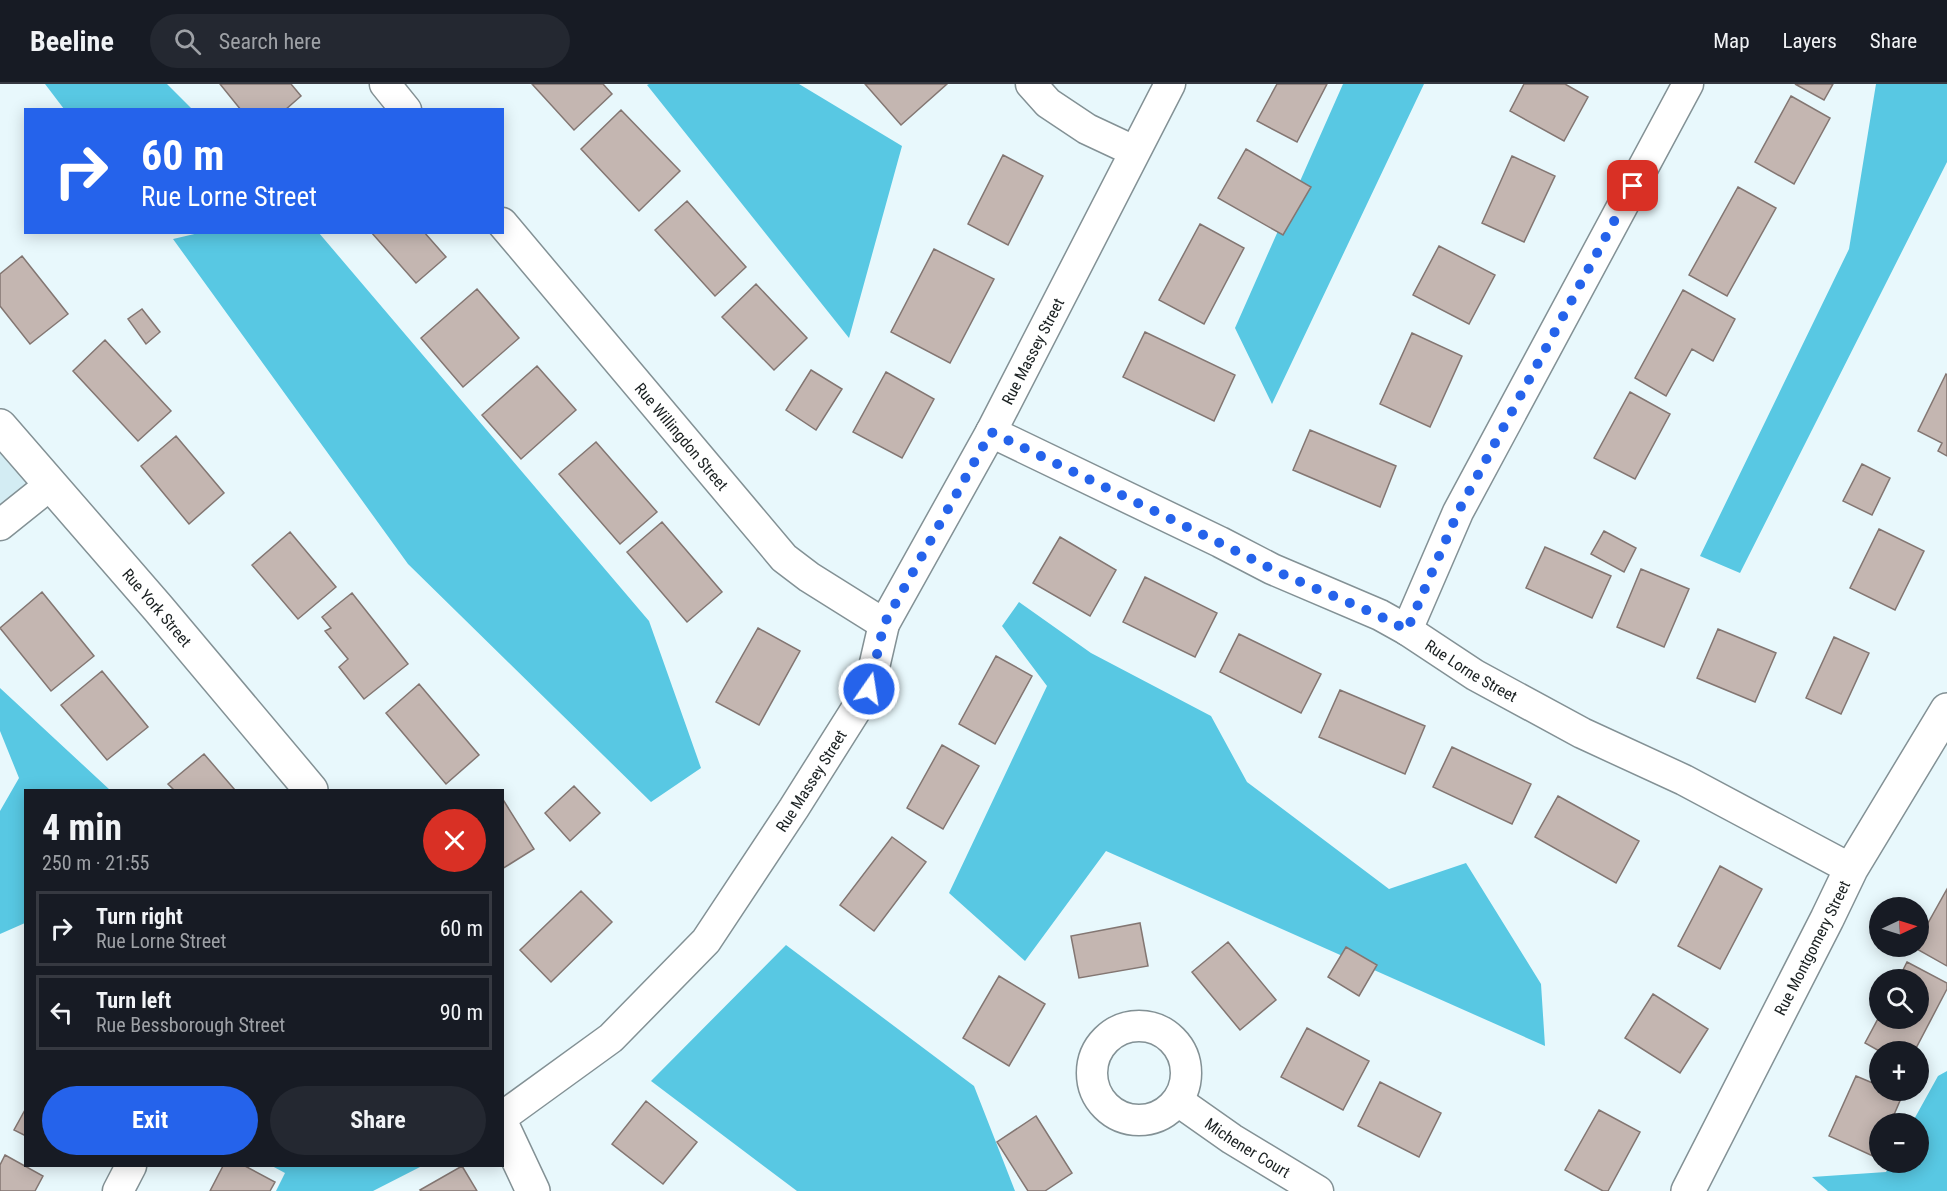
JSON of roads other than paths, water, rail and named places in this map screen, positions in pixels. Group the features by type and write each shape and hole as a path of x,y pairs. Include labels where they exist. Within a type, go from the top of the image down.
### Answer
{"street":[{"path":"385,84 404,108"},
{"path":"1030,84 1048,103 1087,129 1134,151"},
{"name":"Rue Massey Street","path":"504,1116 611,1038 706,941 794,808 869,689 884,624 991,432 1170,84"},
{"path":"1407,630 1458,512 1688,84"},
{"name":"Rue Willingdon Street","path":"504,226 784,558 809,577 884,624"},
{"name":"Rue York Street","path":"0,426 311,789"},
{"name":"Rue Lorne Street","path":"991,432 1272,569 1380,615 1475,675 1543,712 1632,757 1684,780 1851,869"},
{"path":"0,525 50,485"},
{"name":"Rue Montgomery Street","path":"1689,1191 1851,869 1947,710"},
{"name":"Michener Court","path":"1178,1101 1232,1138 1318,1191"},
{"path":"504,1129 533,1191"},
{"path":"118,1191 130,1167"}]}
